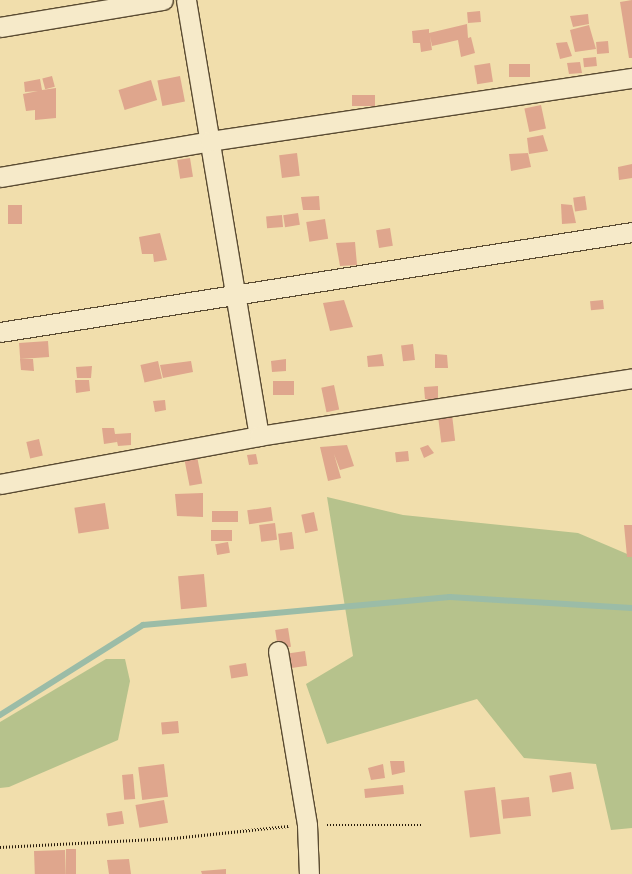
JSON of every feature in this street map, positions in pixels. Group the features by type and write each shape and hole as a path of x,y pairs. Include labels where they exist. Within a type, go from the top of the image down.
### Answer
{"street":[{"path":"0,28 163,0"},
{"path":"186,0 258,436"},
{"path":"0,177 210,141 632,78"},
{"path":"0,332 235,293 632,232"},
{"path":"0,484 258,436 632,378"},
{"path":"278,651 307,825 308,874"}],"path":[{"path":"0,847 174,838 307,825 423,825"}],"green space":[{"path":"327,497 403,515 578,533 632,556 632,828 611,830 596,764 524,758 477,699 327,744 306,684 353,656"},
{"path":"106,659 125,659 130,681 118,740 9,787 0,788 0,722"}],"building":[{"path":"632,0 632,58 629,58 620,2"},
{"path":"480,11 481,22 468,23 467,12"},
{"path":"588,14 589,24 573,27 570,16"},
{"path":"467,24 468,38 471,37 475,53 461,57 458,40 432,46 430,36 432,50 421,52 420,43 413,43 412,31 429,29 429,33"},
{"path":"589,25 596,49 575,52 570,30"},
{"path":"608,41 609,53 597,54 596,42"},
{"path":"567,42 572,56 560,59 556,43"},
{"path":"596,57 597,66 584,67 583,58"},
{"path":"580,62 582,73 569,74 567,63"},
{"path":"490,63 493,82 477,84 474,66"},
{"path":"509,64 530,64 530,77 509,77"},
{"path":"52,76 55,87 45,89 42,79"},
{"path":"180,76 185,102 162,106 157,80"},
{"path":"40,79 42,90 56,88 56,118 35,120 35,110 26,111 23,94 38,91 25,92 24,82"},
{"path":"151,80 157,100 125,110 118,90"},
{"path":"352,95 375,95 375,106 352,106"},
{"path":"541,105 546,128 529,132 524,109"},
{"path":"543,135 548,151 529,154 527,138"},
{"path":"297,153 300,176 282,178 279,155"},
{"path":"528,153 531,167 511,171 509,154"},
{"path":"190,158 193,177 180,179 177,160"},
{"path":"632,164 632,178 619,180 618,167"},
{"path":"319,196 320,210 303,210 301,197"},
{"path":"585,196 587,210 575,212 573,198"},
{"path":"561,204 572,205 576,223 562,224"},
{"path":"8,205 22,205 22,224 8,224"},
{"path":"298,213 300,225 285,227 283,215"},
{"path":"282,215 283,227 267,228 266,216"},
{"path":"325,219 328,239 309,242 306,222"},
{"path":"390,228 393,246 379,248 376,230"},
{"path":"160,233 167,260 154,262 153,254 142,254 139,237"},
{"path":"355,242 357,265 340,266 336,243"},
{"path":"344,300 353,327 330,331 323,303"},
{"path":"603,300 604,309 591,310 590,301"},
{"path":"48,341 49,357 20,359 19,343"},
{"path":"413,344 415,360 403,361 401,345"},
{"path":"382,354 384,366 368,367 367,356"},
{"path":"435,354 447,355 448,368 435,368"},
{"path":"20,359 33,359 34,371 21,370"},
{"path":"286,359 286,371 272,372 271,361"},
{"path":"158,361 162,379 145,383 140,365"},
{"path":"191,361 193,372 163,378 160,365"},
{"path":"92,366 91,378 77,378 76,367"},
{"path":"75,380 89,380 90,391 76,393"},
{"path":"273,381 294,381 294,395 273,395"},
{"path":"334,385 339,409 326,412 321,388"},
{"path":"438,386 438,399 425,399 424,387"},
{"path":"165,400 166,410 155,412 153,401"},
{"path":"452,415 455,441 441,443 438,417"},
{"path":"102,428 114,428 115,434 131,433 131,445 118,446 116,437 117,442 104,444"},
{"path":"39,439 43,456 30,458 26,442"},
{"path":"347,445 354,466 340,470 334,454 341,478 328,481 320,447"},
{"path":"428,445 434,453 424,458 420,448"},
{"path":"196,451 202,483 190,486 183,453"},
{"path":"408,451 409,461 396,462 395,452"},
{"path":"256,454 258,464 249,465 247,455"},
{"path":"203,493 203,517 177,516 175,494"},
{"path":"105,503 109,529 78,534 74,508"},
{"path":"271,507 273,521 249,524 247,510"},
{"path":"212,511 238,511 238,522 212,522"},
{"path":"314,512 318,531 305,533 301,515"},
{"path":"275,523 277,540 261,542 259,525"},
{"path":"624,525 632,525 632,557 627,557"},
{"path":"211,530 232,530 232,541 211,541"},
{"path":"292,532 294,549 280,551 278,534"},
{"path":"228,542 230,553 217,555 215,544"},
{"path":"204,574 207,607 181,609 178,576"},
{"path":"288,628 291,647 278,649 275,630"},
{"path":"305,651 307,666 288,668 286,654"},
{"path":"246,663 248,676 231,678 229,666"},
{"path":"178,721 179,733 162,734 161,722"},
{"path":"390,761 404,761 405,772 392,775"},
{"path":"164,764 168,797 142,800 138,767"},
{"path":"383,764 385,778 371,780 368,768"},
{"path":"571,772 574,789 552,793 549,776"},
{"path":"133,774 135,799 124,800 122,775"},
{"path":"403,785 404,794 365,798 364,789"},
{"path":"495,787 501,834 470,837 464,791"},
{"path":"529,797 531,816 503,819 501,800"},
{"path":"164,800 168,823 139,828 135,805"},
{"path":"122,811 124,824 108,826 106,814"},
{"path":"66,849 76,849 76,874 66,874"},
{"path":"65,850 66,874 35,874 34,851"},
{"path":"129,859 131,874 109,874 107,860"},
{"path":"226,869 226,874 202,874 201,871"}],"waterway":[{"path":"0,715 143,625 450,597 632,608"}]}
